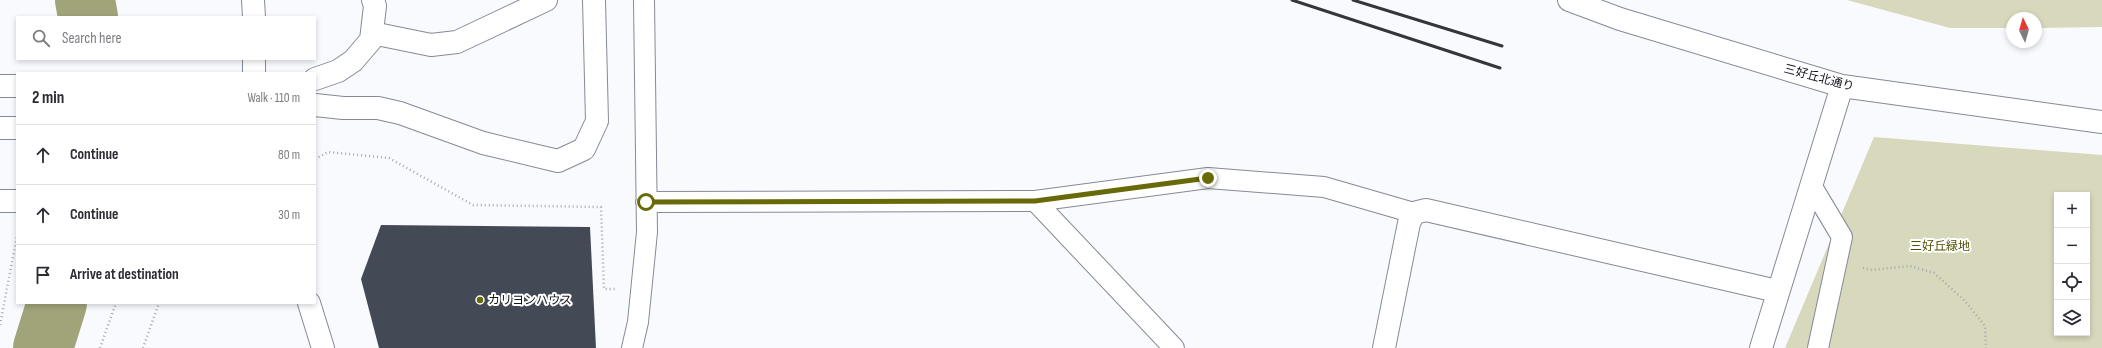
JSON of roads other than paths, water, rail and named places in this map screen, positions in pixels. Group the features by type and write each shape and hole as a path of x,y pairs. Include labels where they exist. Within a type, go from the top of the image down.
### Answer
{"street":[{"path":"253,0 254,16"},
{"path":"316,79 338,71 354,61 371,40 375,6 373,0"},
{"path":"372,34 431,44 456,42 546,0"},
{"path":"316,105 343,108 378,108 400,113 483,143 558,161 584,148 597,121 594,0"},
{"path":"632,348 638,322 647,232 644,0"},
{"name":"三好丘北通り","path":"1569,0 1620,19 1842,86 2102,122"},
{"path":"254,60 254,72"},
{"path":"0,86 16,86"},
{"path":"1761,348 1777,291 1842,86"},
{"path":"0,128 16,128"},
{"path":"646,202 1035,201 1208,178 1324,187 1414,213 1426,210 1777,291"},
{"path":"1811,185 1842,237 1818,348"},
{"path":"0,201 16,201"},
{"path":"1035,201 1174,348"},
{"path":"1384,348 1408,223 1414,213"},
{"path":"309,304 323,348"}],"waterway":[{"path":"85,0 88,16"},
{"path":"43,348 57,304"}],"railway":[{"path":"1292,0 1500,68"},
{"path":"1353,0 1502,46"}],"place":[{"name":"カリヨンハウス","path":"480,300"}],"park label":[{"name":"三好丘緑地","path":"1940,246"}]}
